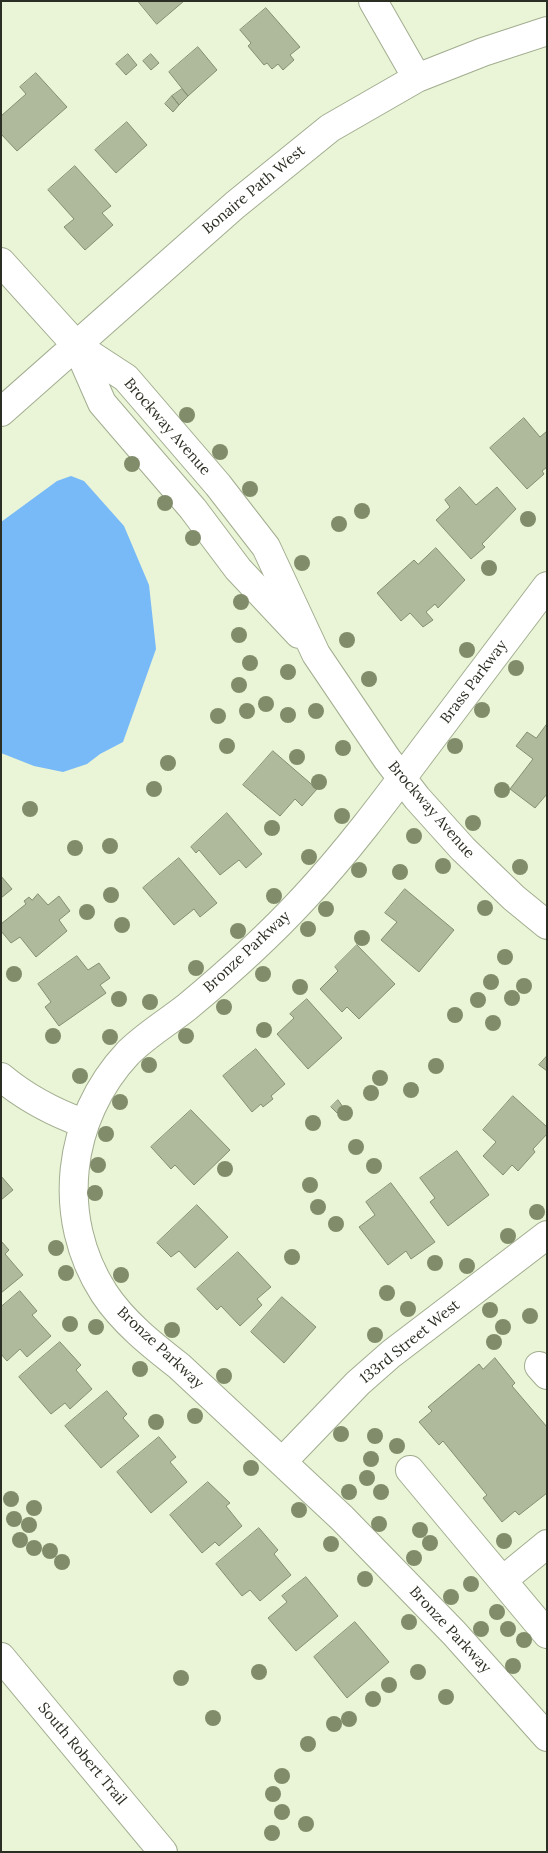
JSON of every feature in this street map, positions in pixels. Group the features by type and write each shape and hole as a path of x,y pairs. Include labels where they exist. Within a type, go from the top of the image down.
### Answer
{"street":[{"path":"373,1 417,78"},
{"name":"Bonaire Path West","path":"1,412 279,167 330,128 370,103 417,78 482,52 547,31"},
{"name":"Brockway Avenue","path":"1,262 77,346 102,403 193,509 238,569 316,654 386,760 417,798 463,849 514,898 547,925"},
{"name":"Brass Parkway","path":"402,778 547,586"},
{"name":"Bronze Parkway","path":"402,778 324,876 277,926 227,974 130,1052 102,1087 84,1123 77,1148 74,1177 75,1208 90,1268 105,1294 122,1316 283,1461 454,1632 547,1737"},
{"path":"1,1077 29,1098 54,1113 84,1123"},
{"name":"133rd Street West","path":"283,1461 352,1390 391,1354 547,1235"},
{"path":"410,1470 547,1634"},
{"path":"503,1580 547,1544"},
{"name":"South Robert Trail","path":"1,1656 163,1852"}],"water":[{"path":"71,476 84,481 124,526 149,585 156,649 123,742 100,754 87,764 63,772 34,766 1,753 1,522 57,481"}],"building":[{"path":"138,1 184,1 157,24"},
{"path":"266,8 300,47 290,55 294,60 283,70 278,64 272,69 267,63 264,65 248,46 251,43 240,30"},
{"path":"198,47 217,70 188,96 169,72"},
{"path":"128,54 137,65 126,75 116,64"},
{"path":"151,54 159,63 151,70 143,61"},
{"path":"36,73 67,107 17,151 1,134 1,116 26,94 20,87"},
{"path":"182,89 188,96 179,105 172,96"},
{"path":"172,96 179,105 173,112 165,104"},
{"path":"127,122 147,145 116,173 95,150"},
{"path":"75,166 111,206 102,213 113,225 85,250 64,227 74,219 48,190"},
{"path":"524,418 540,437 547,431 547,467 542,471 544,474 527,489 490,448"},
{"path":"460,487 476,505 497,487 516,509 482,544 485,547 471,559 436,520 450,507 445,500"},
{"path":"436,548 465,580 438,608 435,604 426,612 433,620 423,627 410,613 401,621 377,593 414,560 418,564"},
{"path":"547,724 547,794 535,808 510,789 533,759 516,746 527,732 536,738"},
{"path":"273,751 317,789 302,806 295,799 280,816 243,785"},
{"path":"227,813 262,854 246,868 239,860 220,875 199,850 196,853 191,847"},
{"path":"179,858 217,903 200,917 194,909 174,925 143,888"},
{"path":"1,876 12,889 1,898"},
{"path":"405,889 454,930 419,972 381,940 397,922 385,913"},
{"path":"38,894 48,905 59,896 70,911 59,920 67,931 36,957 20,937 11,943 1,931 1,924 26,904 24,901 29,897 32,900"},
{"path":"357,945 395,984 359,1019 347,1007 342,1012 320,989 338,971 335,967"},
{"path":"77,956 88,970 99,963 110,978 100,985 106,993 59,1026 45,1007 51,1002 38,984"},
{"path":"307,999 342,1038 308,1069 277,1034 294,1018 290,1014"},
{"path":"256,1049 285,1084 271,1096 273,1099 263,1107 261,1104 252,1112 223,1076"},
{"path":"547,1056 547,1071 539,1065"},
{"path":"513,1096 547,1127 547,1134 533,1149 535,1152 518,1171 512,1165 503,1175 483,1156 496,1142 483,1130"},
{"path":"338,1100 343,1107 337,1113 331,1107"},
{"path":"191,1110 230,1150 194,1185 175,1165 171,1169 151,1147"},
{"path":"457,1151 489,1195 448,1226 430,1202 435,1198 420,1178"},
{"path":"1,1176 13,1190 1,1200"},
{"path":"391,1183 435,1242 411,1259 406,1251 388,1265 359,1227 375,1215 366,1202"},
{"path":"197,1205 228,1237 195,1268 179,1251 171,1257 157,1243"},
{"path":"1,1241 9,1250 5,1254 23,1275 1,1293"},
{"path":"238,1252 271,1287 257,1299 262,1305 240,1326 221,1306 217,1310 197,1289"},
{"path":"20,1291 37,1311 32,1315 51,1336 27,1357 20,1349 7,1361 1,1354 1,1307"},
{"path":"282,1297 316,1327 284,1363 251,1332"},
{"path":"60,1342 81,1365 76,1370 92,1389 70,1409 65,1403 51,1414 19,1377"},
{"path":"495,1358 515,1383 512,1386 547,1427 547,1493 519,1515 515,1511 502,1522 483,1498 487,1495 443,1441 439,1445 419,1422 432,1411 428,1407 479,1364 483,1369"},
{"path":"107,1391 127,1414 123,1418 139,1436 101,1468 65,1426"},
{"path":"159,1437 176,1457 170,1462 187,1482 151,1513 117,1472"},
{"path":"208,1482 230,1503 226,1506 242,1526 219,1546 215,1542 202,1553 170,1515"},
{"path":"259,1528 278,1550 274,1554 291,1575 260,1601 250,1590 242,1596 216,1564"},
{"path":"306,1577 338,1616 296,1651 268,1618 287,1602 282,1596"},
{"path":"355,1622 389,1662 347,1698 314,1657"}]}
